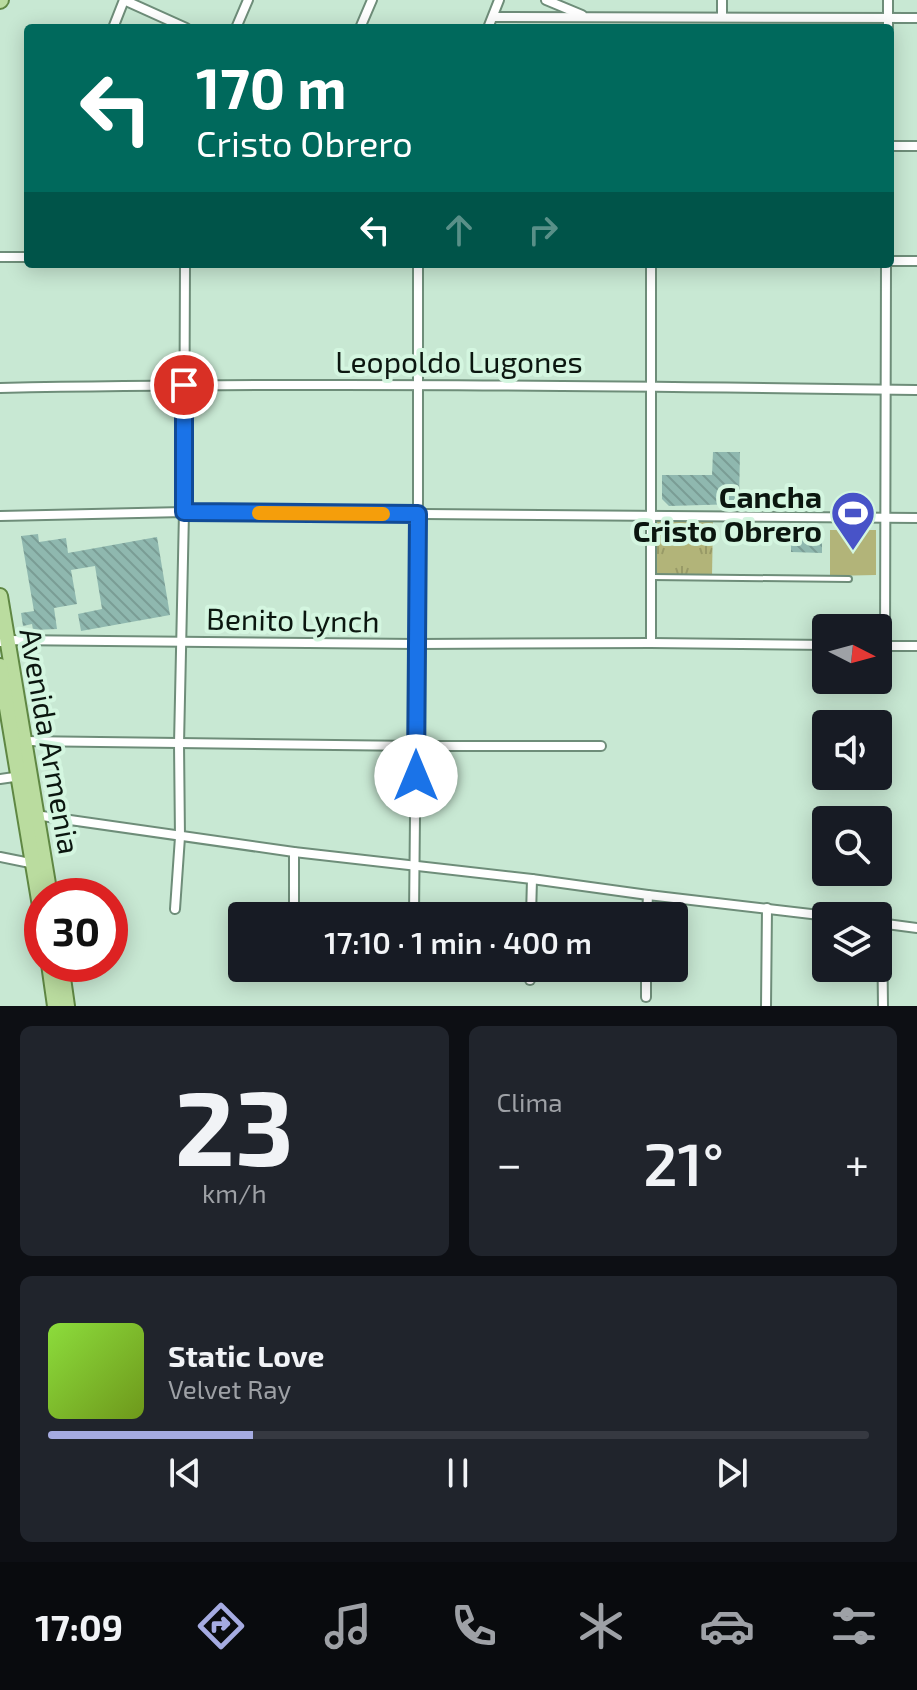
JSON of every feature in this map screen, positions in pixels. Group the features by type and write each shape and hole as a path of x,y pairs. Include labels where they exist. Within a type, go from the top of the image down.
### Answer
{"main road":[{"name":"Avenida Armenia","path":"0,596 4,676 45,878"},
{"name":"Avenida Armenia","path":"40,863 41,878"},
{"path":"52,982 55,1006"},
{"path":"64,982 67,1006"}],"street":[{"path":"115,24 124,0 177,24"},
{"path":"238,24 248,0"},
{"path":"362,24 372,0"},
{"path":"490,24 499,0"},
{"path":"546,0 587,17"},
{"path":"722,0 722,17"},
{"path":"888,0 888,24"},
{"path":"493,17 917,18"},
{"path":"652,17 652,24"},
{"path":"894,146 917,146"},
{"path":"0,257 24,257"},
{"path":"894,263 917,261"},
{"path":"175,909 180,837 185,268"},
{"path":"414,902 418,268"},
{"path":"651,268 651,643"},
{"path":"883,614 888,268"},
{"name":"Leopoldo Lugones","path":"0,388 418,385 917,390"},
{"path":"0,516 184,512 917,518"},
{"name":"Benito Lynch","path":"4,641 812,645"},
{"path":"892,646 917,646"},
{"path":"19,741 601,746"},
{"path":"0,779 24,775"},
{"path":"32,816 294,852 812,914"},
{"path":"294,852 294,902"},
{"path":"0,857 40,863"},
{"path":"531,902 532,879"},
{"path":"648,895 648,902"},
{"path":"766,1006 767,908"},
{"path":"892,925 917,928"},
{"path":"646,982 646,997"},
{"path":"882,982 883,1006"}],"lane":[{"path":"649,577 849,579"}],"green space":[{"path":"656,520 713,521 712,576 655,575"},
{"name":"Cancha Cristo Obrero","path":"830,530 876,530 876,575 830,576"}],"building":[{"path":"713,452 740,452 739,504 669,506 662,499 662,475 712,475"},
{"path":"791,533 822,533 822,553 791,552"},
{"path":"38,534 39,542 66,538 68,553 157,537 170,615 81,631 78,614 102,609 95,566 71,570 77,604 54,608 57,629 33,630 32,624 23,626 21,613 34,611 21,536"}],"slow traffic":[{"path":"259,513 383,514"}],"place":[{"name":"Cancha Cristo Obrero","path":"853,552"}],"route":[{"path":"184,385 184,512 418,514 416,776"}]}
